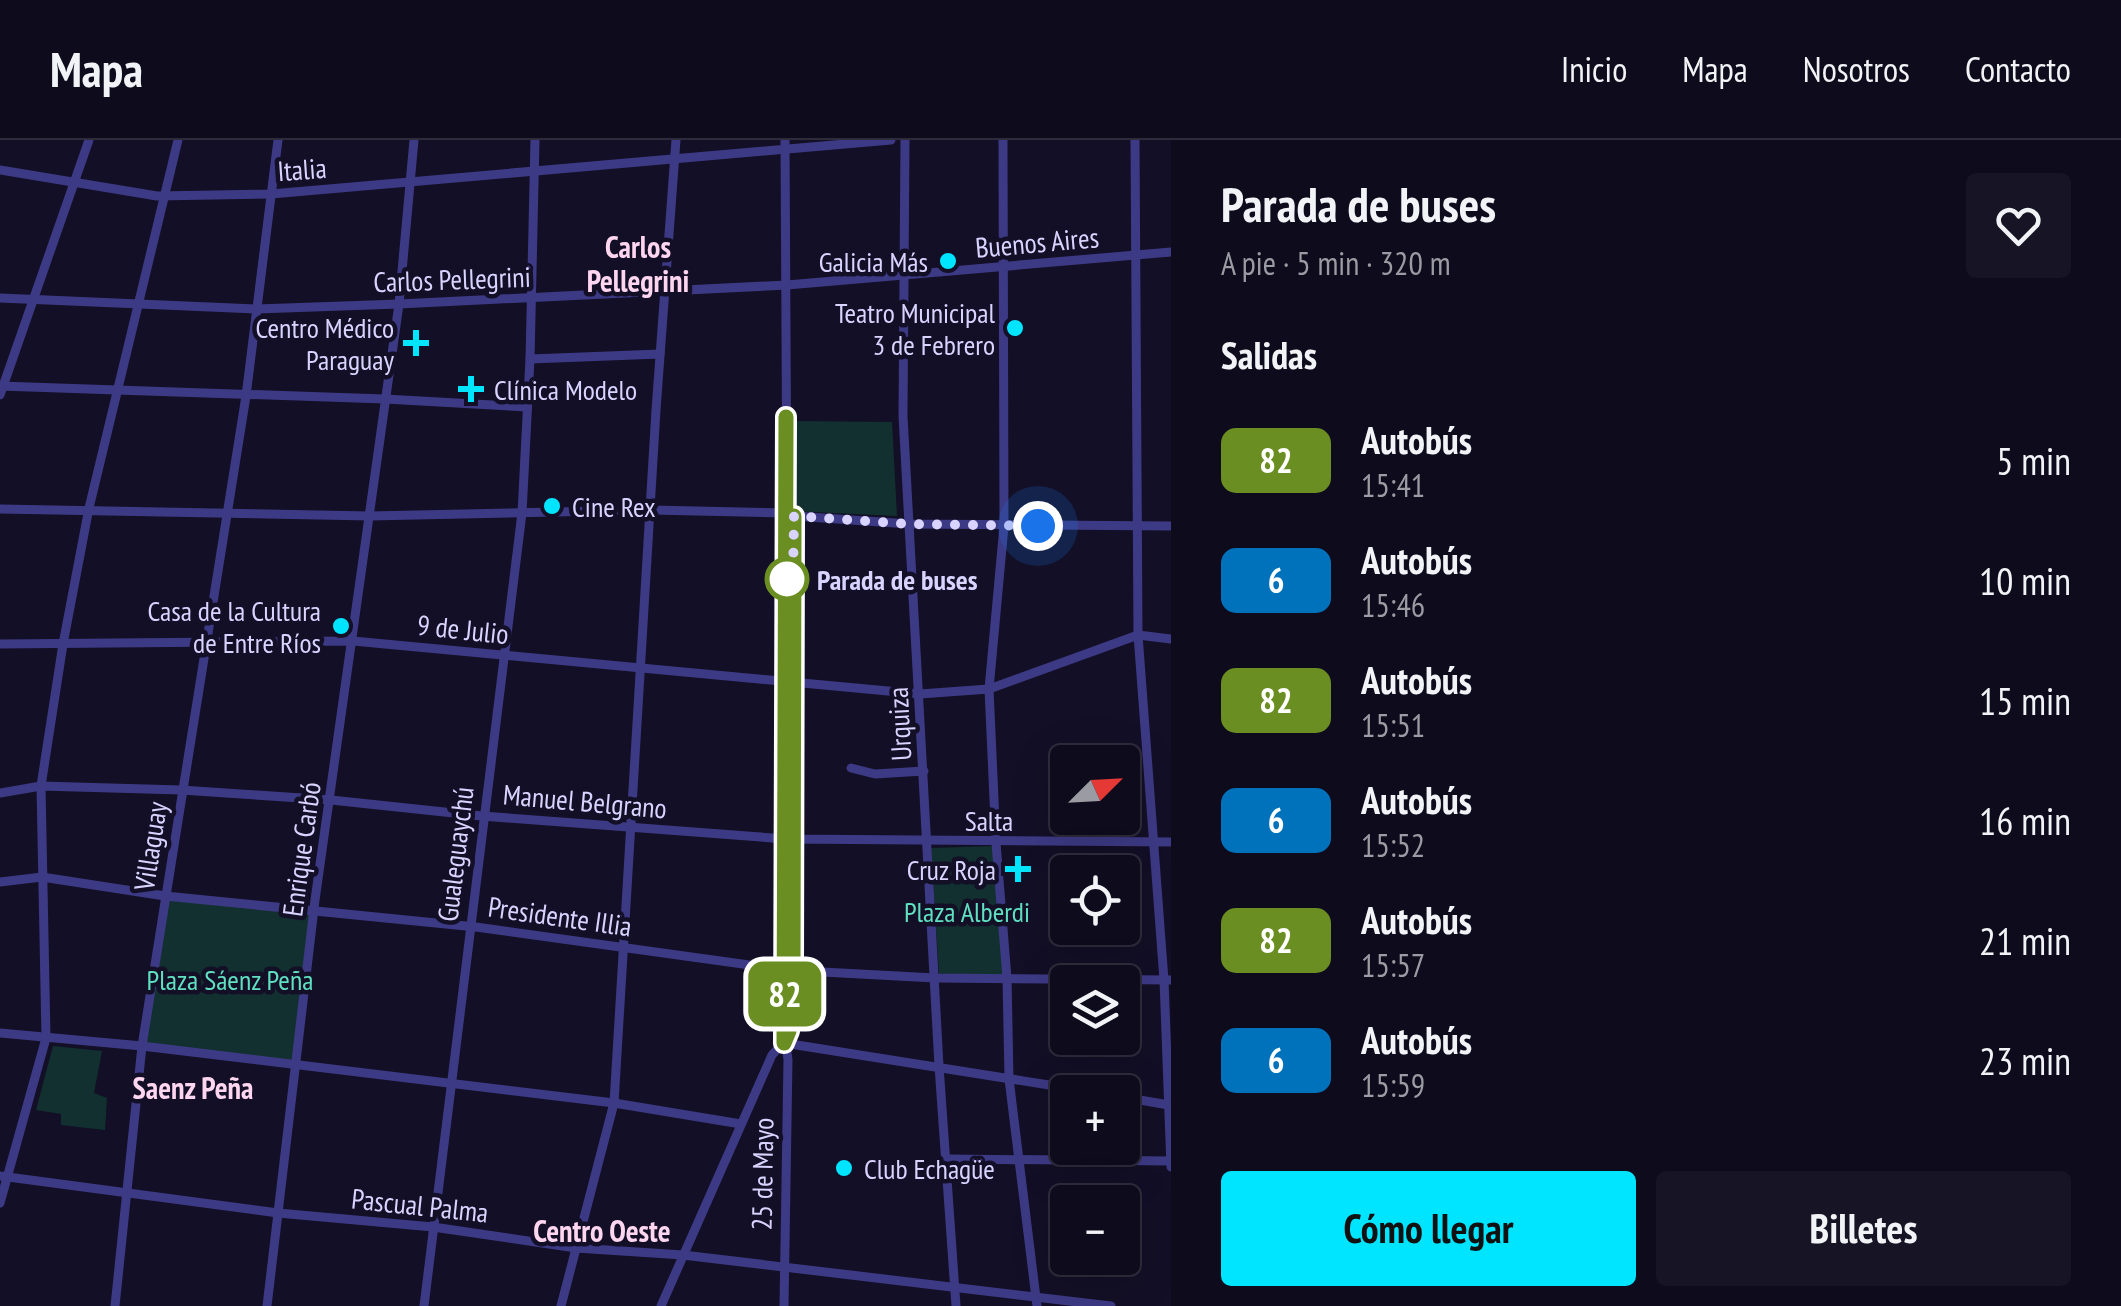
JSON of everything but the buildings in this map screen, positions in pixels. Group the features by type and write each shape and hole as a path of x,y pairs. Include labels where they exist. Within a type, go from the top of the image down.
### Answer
{"street":[{"path":"89,140 1,389 385,399 527,407"},
{"path":"0,1203 46,1038 41,786 64,644 89,508 178,140"},
{"name":"Villaguay","path":"115,1306 142,1046 246,396 278,140"},
{"name":"Enrique Carbó","path":"268,1306 314,911 399,304 414,140"},
{"name":"Gualeguaychú","path":"424,1306 522,512 535,140"},
{"path":"560,1306 614,1103 676,140"},
{"name":"25 de Mayo","path":"784,1306 790,514 785,140"},
{"name":"Italia","path":"0,170 165,196 271,194 892,140"},
{"name":"Urquiza","path":"905,140 903,416 956,1306"},
{"path":"1003,140 1004,526 990,689 996,843 1008,978 1009,1078 1037,1301"},
{"path":"947,1159 1171,1163 1168,980 1152,842 1138,635 1135,140"},
{"name":"Buenos Aires","path":"906,276 1171,252"},
{"name":"Carlos Pellegrini","path":"0,298 257,308 664,292 906,276"},
{"path":"530,358 660,354"},
{"path":"0,509 370,516 652,510 790,514 908,524 1171,526"},
{"path":"1138,635 1171,638"},
{"name":"9 de Julio","path":"0,644 353,640 920,694 990,689 1138,635"},
{"path":"851,768 875,774 924,771"},
{"name":"Manuel Belgrano","path":"0,792 41,786 181,790 629,828 789,839 928,842"},
{"name":"Salta","path":"928,842 1171,842"},
{"name":"Presidente Illia","path":"0,882 42,878 165,896 468,927 789,970 935,978 1168,980"},
{"path":"0,1033 451,1083 742,1124"},
{"path":"661,1306 772,1055 784,1043 1050,1085"},
{"path":"1140,1101 1169,1105"},
{"name":"Pascual Palma","path":"5,1176 278,1213 433,1227 576,1248 683,1256 1037,1301 1111,1306"}],"green space":[{"path":"794,421 892,422 897,516 792,511"},
{"name":"Plaza Alberdi","path":"993,846 1004,974 939,974 931,848"},
{"name":"Plaza Sáenz Peña","path":"166,898 316,915 293,1061 144,1043"},
{"path":"53,1046 102,1051 94,1093 107,1098 105,1130 61,1125 61,1114 36,1110"}],"bus line":[{"name":"82","path":"786,417 784,1043 789,1031 793,970 794,516"}],"place":[{"name":"Galicia Más","path":"948,261"},
{"name":"Teatro Municipal 3 de Febrero","path":"1015,328"},
{"name":"Centro Médico Paraguay","path":"416,343"},
{"name":"Clínica Modelo","path":"471,389"},
{"name":"Cine Rex","path":"552,506"},
{"name":"Parada de buses","path":"787,579"},
{"name":"Casa de la Cultura de Entre Ríos","path":"341,626"},
{"name":"Cruz Roja","path":"1018,869"},
{"name":"Club Echagüe","path":"844,1168"}],"district":[{"name":"Carlos Pellegrini","path":"638,263"},
{"name":"Saenz Peña","path":"193,1087"},
{"name":"Centro Oeste","path":"602,1230"}],"route":[{"path":"787,579 793,582 794,516 908,524 1038,526"}]}
